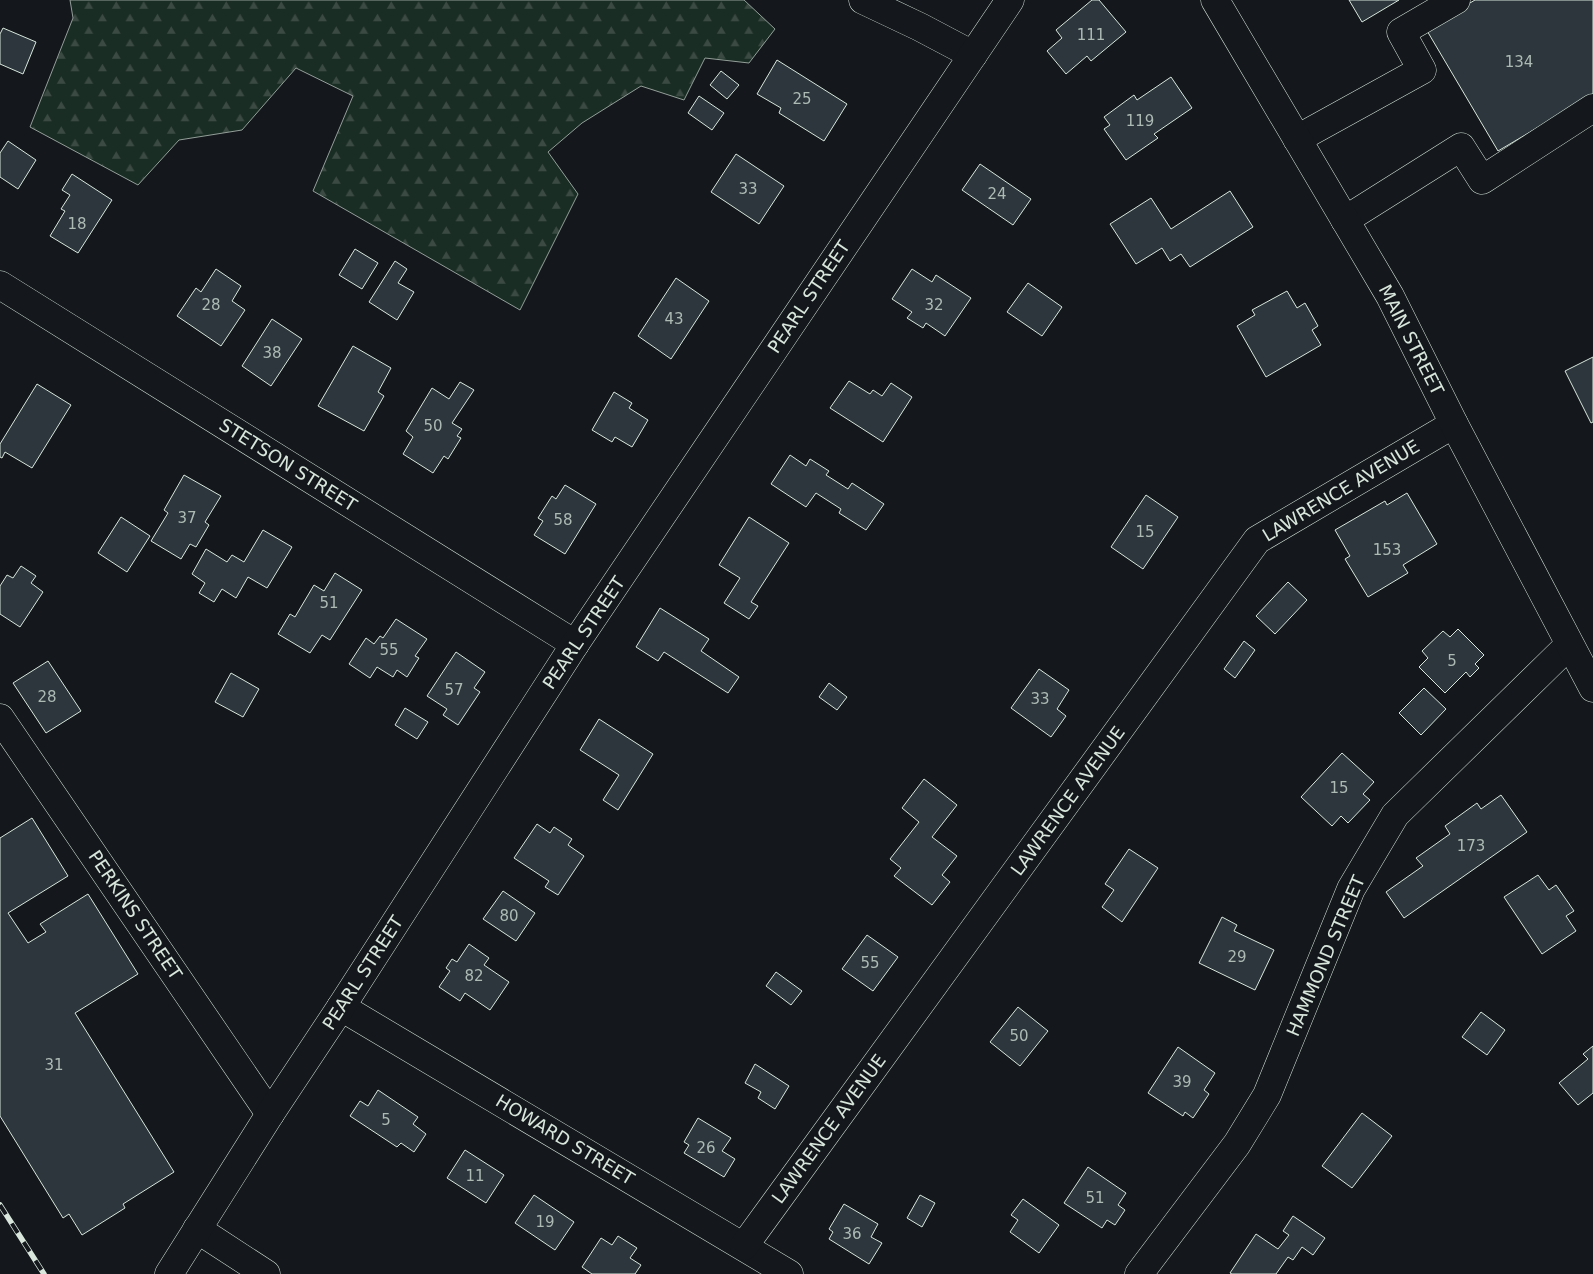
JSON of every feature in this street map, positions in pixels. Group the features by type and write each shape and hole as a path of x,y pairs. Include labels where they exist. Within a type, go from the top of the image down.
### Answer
{"street":[{"path":"863,0 973,55"},
{"name":"PEARL STREET","path":"169,1274 270,1114 341,1008 576,644 1010,0"},
{"name":"MAIN STREET","path":"1215,0 1390,296 1454,424 1593,688"},
{"path":"1297,139 1422,70 1401,32 1456,0"},
{"path":"1345,220 1462,146 1482,180 1593,108"},
{"name":"STETSON STREET","path":"0,285 576,644"},
{"name":"LAWRENCE AVENUE","path":"744,1246 1257,540 1454,424"},
{"name":"HAMMOND STREET","path":"1139,1274 1238,1144 1267,1095 1352,889 1394,815 1569,645"},
{"name":"PERKINS STREET","path":"0,718 270,1114"},
{"name":"HOWARD STREET","path":"341,1008 789,1274"},
{"path":"197,1229 266,1274"}],"green space":[{"path":"70,0 744,0 775,29 749,63 705,58 684,100 641,86 582,123 548,152 578,194 520,310 313,191 353,96 296,68 242,130 179,140 138,185 30,127 73,18"}],"building":[{"path":"1092,0 1099,0 1126,32 1091,61 1087,56 1066,74 1047,51 1062,38 1056,30"},
{"path":"1349,0 1399,0 1362,22"},
{"path":"1475,0 1593,0 1593,95 1498,151 1426,29"},
{"path":"3,28 36,42 23,74 0,64 0,34"},
{"path":"777,60 847,104 824,141 779,113 781,108 757,94"},
{"path":"721,71 739,85 727,99 710,85"},
{"path":"1171,77 1192,108 1154,134 1158,138 1126,160 1104,129 1110,125 1104,117 1134,95 1137,100"},
{"path":"699,96 724,113 712,130 688,113"},
{"path":"8,141 36,160 18,189 0,177 0,153"},
{"path":"736,154 784,186 759,224 711,192"},
{"path":"980,164 1031,199 1013,225 962,190"},
{"path":"72,174 112,200 78,253 50,236 65,211 61,209 70,195 62,190"},
{"path":"1230,191 1253,227 1190,267 1181,254 1170,261 1162,248 1136,264 1110,224 1151,198 1171,229"},
{"path":"355,249 378,263 362,289 339,275"},
{"path":"395,261 407,269 398,283 414,292 397,320 369,302"},
{"path":"216,269 241,286 232,301 245,310 221,346 177,316 196,288 201,292"},
{"path":"912,269 932,282 936,275 971,298 945,336 926,323 923,328 907,318 912,312 892,299"},
{"path":"676,278 709,301 671,359 638,336"},
{"path":"1028,283 1062,307 1042,336 1007,312"},
{"path":"1287,291 1297,308 1305,303 1318,326 1312,330 1321,345 1266,377 1237,326 1255,315 1252,310"},
{"path":"272,319 302,339 271,386 242,366"},
{"path":"353,346 391,368 378,392 384,396 364,431 318,406"},
{"path":"1593,357 1593,422 1591,423 1565,371"},
{"path":"849,381 870,394 873,390 882,396 891,383 912,397 883,442 830,408"},
{"path":"460,382 474,390 452,423 462,429 457,436 461,438 448,459 444,456 433,473 403,454 413,437 406,431 432,388 449,399"},
{"path":"37,384 71,405 32,468 5,452 2,458 0,457 0,444"},
{"path":"614,392 632,403 629,408 648,420 632,447 615,437 612,442 592,430"},
{"path":"790,455 806,466 810,459 829,471 826,475 848,489 852,483 884,504 866,530 839,513 841,509 816,493 806,507 771,484"},
{"path":"184,475 221,496 205,522 209,525 196,547 190,544 181,559 151,541 168,513 164,510"},
{"path":"565,485 596,504 565,554 534,535 543,521 538,518 552,496 556,499"},
{"path":"1407,493 1437,544 1403,565 1408,573 1368,597 1345,559 1350,556 1335,530 1385,501 1387,505"},
{"path":"1146,495 1178,517 1143,569 1111,547"},
{"path":"121,517 150,536 127,572 98,553"},
{"path":"749,517 789,543 751,602 758,606 749,619 724,603 740,578 719,565"},
{"path":"263,530 292,547 267,588 248,577 236,598 222,589 214,602 199,593 205,583 192,574 206,549 227,562 232,555 244,562"},
{"path":"21,566 36,576 31,583 43,592 20,627 0,614 0,586 7,575 13,578"},
{"path":"335,573 362,590 330,640 322,635 310,653 278,634 290,614 295,617 314,585 324,591"},
{"path":"1288,582 1307,600 1275,634 1256,616"},
{"path":"660,608 709,639 701,651 739,677 728,693 664,652 658,661 636,647"},
{"path":"396,619 427,639 415,656 419,658 407,677 397,670 393,677 377,667 370,678 349,664 366,638 374,644 380,636 383,638"},
{"path":"1458,629 1484,655 1475,664 1479,668 1470,677 1466,672 1445,693 1419,667 1428,658 1422,651 1443,631 1450,637"},
{"path":"1244,641 1255,650 1235,678 1224,669"},
{"path":"456,652 485,672 474,688 480,692 458,725 443,715 447,709 427,696"},
{"path":"48,661 81,711 46,733 13,683"},
{"path":"1039,669 1069,690 1057,709 1066,716 1051,737 1011,708"},
{"path":"231,673 259,689 243,717 215,702"},
{"path":"829,683 847,697 837,710 819,697"},
{"path":"1424,688 1446,709 1421,735 1399,713"},
{"path":"405,708 428,722 417,739 395,725"},
{"path":"599,719 653,754 618,810 603,800 619,775 580,750"},
{"path":"1342,753 1374,782 1363,794 1370,800 1348,823 1341,816 1332,826 1301,797"},
{"path":"924,779 957,805 932,837 957,856 942,875 950,882 932,905 894,876 901,868 890,859 919,822 902,808"},
{"path":"1501,795 1527,832 1404,918 1386,892 1423,866 1416,858 1450,834 1445,826 1477,803 1481,809"},
{"path":"32,818 68,876 8,913 28,943 46,932 40,924 88,894 138,974 75,1013 174,1172 123,1204 125,1208 82,1235 69,1214 63,1218 0,1116 0,838"},
{"path":"537,824 550,833 554,827 572,839 568,845 584,856 558,895 545,887 549,881 514,858"},
{"path":"1129,849 1158,868 1122,922 1102,907 1114,890 1105,884"},
{"path":"1538,875 1549,890 1556,885 1574,911 1566,916 1576,931 1542,954 1504,897"},
{"path":"503,891 535,913 516,941 483,919"},
{"path":"1222,917 1237,925 1234,931 1274,950 1255,990 1199,963"},
{"path":"867,935 898,957 873,991 842,969"},
{"path":"469,944 489,958 484,965 509,982 490,1010 465,993 460,1001 439,987 450,971 446,968 452,959 457,962"},
{"path":"776,972 802,991 791,1005 766,986"},
{"path":"1018,1007 1048,1031 1020,1066 990,1042"},
{"path":"1481,1012 1505,1030 1487,1055 1462,1037"},
{"path":"1593,1046 1593,1093 1578,1105 1559,1083 1588,1059 1583,1054"},
{"path":"1178,1047 1215,1073 1204,1090 1209,1094 1193,1118 1185,1112 1183,1116 1148,1093"},
{"path":"755,1064 789,1086 775,1109 758,1098 761,1092 745,1083"},
{"path":"378,1090 418,1117 413,1124 426,1134 414,1152 401,1143 397,1147 350,1116 360,1101 368,1106"},
{"path":"1362,1113 1392,1136 1352,1188 1322,1166"},
{"path":"698,1118 731,1138 722,1151 735,1159 724,1177 684,1153 689,1145 684,1142"},
{"path":"465,1150 504,1175 486,1203 447,1178"},
{"path":"1088,1167 1126,1193 1118,1205 1125,1210 1115,1225 1107,1220 1102,1228 1064,1203"},
{"path":"534,1195 574,1222 555,1250 515,1223"},
{"path":"920,1195 935,1203 922,1227 907,1218"},
{"path":"1023,1199 1059,1225 1039,1253 1010,1232 1018,1220 1011,1215"},
{"path":"844,1204 878,1224 871,1237 882,1243 869,1264 829,1239 833,1232 829,1229"},
{"path":"1293,1216 1325,1238 1313,1255 1302,1247 1293,1260 1288,1257 1276,1274 1230,1273 1256,1234 1278,1249 1289,1235 1283,1231"},
{"path":"618,1236 637,1248 630,1258 641,1265 635,1274 592,1274 582,1267 601,1238 612,1245"}],"railway":[{"path":"0,1205 44,1274"}]}
